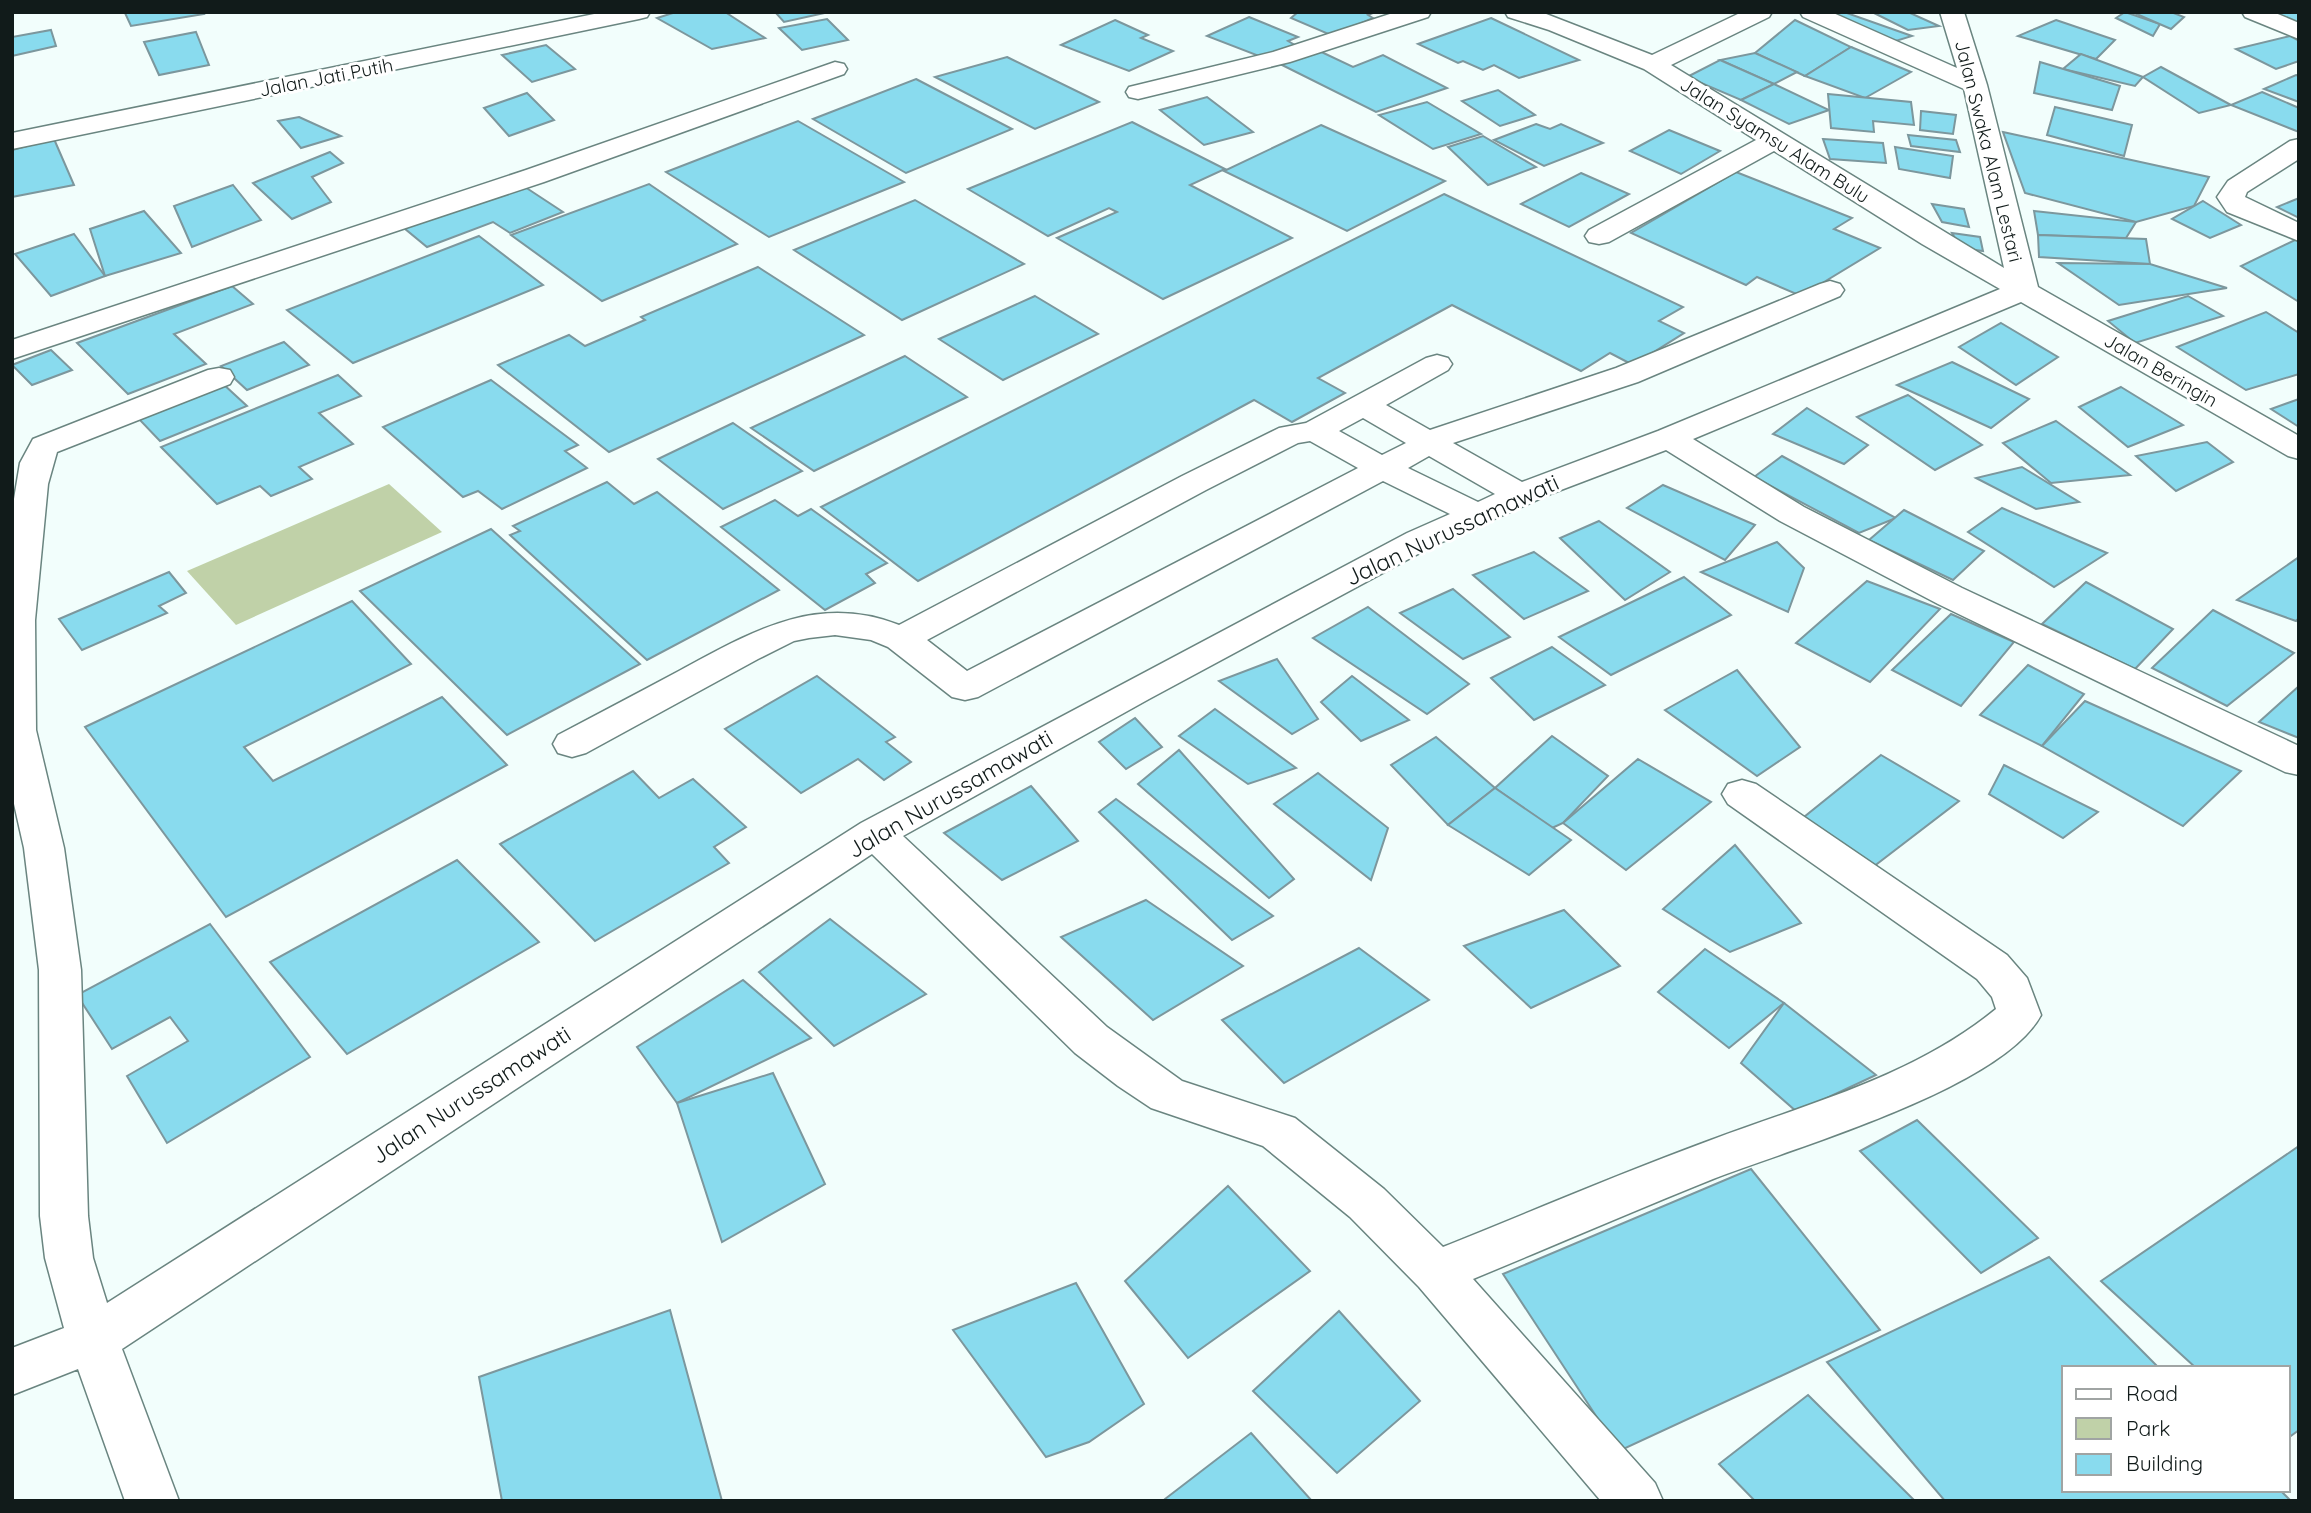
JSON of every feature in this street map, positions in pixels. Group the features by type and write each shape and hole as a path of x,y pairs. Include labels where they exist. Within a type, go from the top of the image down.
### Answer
{"street":[{"name":"Jalan Jati Putih","path":"12,141 639,12"},
{"path":"1138,92 1281,57 1420,12"},
{"name":"Jalan Syamsu Alam Bulu","path":"1517,12 1557,25 1653,64 1932,238 2024,290"},
{"path":"1653,64 1761,12"},
{"path":"1811,12 1975,85"},
{"name":"Jalan Swaka Alam Lestari","path":"1952,12 1975,85 2024,290"},
{"path":"2253,12 2299,32"},
{"path":"12,350 535,176 835,69"},
{"path":"1599,236 1775,140"},
{"path":"2299,147 2237,187 2231,197 2237,206 2299,233"},
{"path":"572,744 782,633 835,623 878,630 901,639 965,688 1445,435 1627,375 1830,290"},
{"name":"Jalan Nurussamawati","path":"12,1373 93,1340 876,833 1149,683 1419,540 1520,495 1669,438 2024,290"},
{"name":"Jalan Beringin","path":"2024,290 2299,449"},
{"path":"901,639 1194,483 1290,436 1315,431 1437,364"},
{"path":"152,1501 93,1340 69,1258 64,1216 60,970 44,848 17,730 17,620 36,463 44,446 219,377"},
{"path":"1363,405 1520,495"},
{"path":"1315,431 1382,468 1478,514"},
{"path":"1669,438 1792,514 1950,596 2299,762"},
{"path":"1436,1272 1742,1148 1858,1109 1995,1038 2019,1015 2012,990 1992,967 1742,794"},
{"path":"876,833 1091,1040 1167,1094 1279,1132 1367,1203 1436,1272 1636,1501"}],"green space":[{"path":"389,484 442,532 236,625 187,571"}],"building":[{"path":"676,12 725,12 765,38 712,49 657,18"},
{"path":"775,12 829,12 784,22"},
{"path":"1298,12 1375,12 1368,15 1373,18 1333,36 1291,18"},
{"path":"1839,12 1912,36 1886,44 1832,18"},
{"path":"1872,12 1908,12 1939,26 1908,30"},
{"path":"2125,12 2160,24 2153,36 2116,18"},
{"path":"2132,12 2171,12 2184,17 2171,29"},
{"path":"2266,12 2299,12 2299,22 2294,24"},
{"path":"125,13 204,14 131,26"},
{"path":"1249,17 1298,37 1288,41 1295,45 1264,58 1207,36"},
{"path":"1491,18 1579,60 1519,78 1494,65 1483,70 1463,61 1458,63 1418,44"},
{"path":"827,19 848,40 802,50 779,28"},
{"path":"1115,20 1148,35 1141,38 1173,51 1129,71 1061,45"},
{"path":"1795,20 1851,47 1805,76 1755,53"},
{"path":"2056,20 2115,40 2096,59 2018,36"},
{"path":"51,30 56,46 12,56 12,37"},
{"path":"196,32 209,65 159,75 144,42"},
{"path":"2290,36 2299,41 2299,61 2276,69 2236,49"},
{"path":"546,45 575,69 532,82 502,55"},
{"path":"1851,47 1911,72 1865,98 1805,76"},
{"path":"1313,48 1353,67 1383,55 1447,88 1376,112 1278,63"},
{"path":"1755,53 1797,72 1774,84 1720,60"},
{"path":"2081,54 2143,77 2135,86 2063,69"},
{"path":"1007,57 1099,102 1035,129 935,77"},
{"path":"1720,60 1774,84 1741,100 1687,77"},
{"path":"2040,62 2120,86 2112,110 2034,93"},
{"path":"2161,67 2231,105 2199,113 2143,77"},
{"path":"2299,76 2299,102 2264,89"},
{"path":"916,79 1012,129 906,173 813,119"},
{"path":"1774,84 1829,110 1789,124 1741,100"},
{"path":"1498,90 1535,115 1500,126 1462,101"},
{"path":"2262,92 2299,108 2299,132 2231,105"},
{"path":"527,93 554,120 509,136 484,108"},
{"path":"1828,94 1911,102 1914,125 1873,121 1874,132 1831,128"},
{"path":"1207,97 1253,132 1204,145 1160,110"},
{"path":"1427,102 1481,134 1433,149 1379,115"},
{"path":"2055,107 2132,125 2124,156 2047,135"},
{"path":"1921,111 1956,115 1953,134 1920,130"},
{"path":"299,117 341,136 301,148 278,121"},
{"path":"798,121 904,182 769,237 666,172"},
{"path":"1132,122 1225,169 1190,185 1292,238 1163,299 1057,238 1117,212 1109,208 1048,236 968,189"},
{"path":"1536,124 1550,129 1561,124 1603,143 1544,166 1494,140"},
{"path":"1321,125 1445,181 1347,231 1224,171"},
{"path":"1669,130 1720,151 1681,174 1630,151"},
{"path":"2003,132 2209,177 2194,206 2136,222 2025,193"},
{"path":"1908,135 1956,140 1960,152 1911,146"},
{"path":"1483,136 1536,167 1488,185 1448,147"},
{"path":"54,139 74,185 12,197 12,150"},
{"path":"1823,139 1883,143 1886,163 1830,159"},
{"path":"1895,147 1953,156 1950,178 1899,169"},
{"path":"330,152 343,163 312,177 331,202 292,219 253,183"},
{"path":"1736,172 1852,218 1834,229 1880,248 1801,296 1757,277 1746,285 1631,233"},
{"path":"1581,173 1629,194 1569,227 1521,204"},
{"path":"649,184 737,244 602,301 511,235"},
{"path":"233,185 261,220 192,247 174,206"},
{"path":"525,187 563,212 510,233 493,222 427,247 404,228"},
{"path":"1444,194 1683,307 1659,321 1684,333 1633,365 1610,353 1581,371 1452,305 1318,378 1345,393 1292,422 1254,400 918,581 821,507"},
{"path":"2299,198 2299,218 2277,207"},
{"path":"915,200 1024,264 902,320 794,250"},
{"path":"2203,201 2241,225 2210,238 2172,219"},
{"path":"1932,204 1964,209 1969,227 1942,222"},
{"path":"144,211 181,253 105,276 90,229"},
{"path":"2034,211 2136,222 2126,238 2038,235"},
{"path":"1952,233 1980,237 1983,251 1961,248"},
{"path":"74,234 105,276 51,296 15,254"},
{"path":"2038,235 2146,239 2150,264 2039,257"},
{"path":"479,236 543,285 353,363 287,310"},
{"path":"2299,240 2299,302 2241,266"},
{"path":"2058,263 2150,264 2227,288 2119,305"},
{"path":"758,267 864,335 609,452 498,365 569,335 585,346 645,320 641,317"},
{"path":"232,286 253,304 174,334 206,364 128,394 77,343"},
{"path":"1035,296 1098,334 1003,380 939,339"},
{"path":"2188,296 2223,316 2135,343 2108,321"},
{"path":"2266,312 2299,333 2299,374 2246,390 2177,347"},
{"path":"2001,323 2058,357 2016,385 1959,347"},
{"path":"284,342 309,365 247,390 221,366"},
{"path":"51,350 72,370 32,385 12,365"},
{"path":"905,356 967,397 814,471 751,428"},
{"path":"1952,362 2029,399 1991,428 1897,385"},
{"path":"338,375 361,396 319,413 353,444 299,467 312,479 271,496 260,486 217,504 161,447"},
{"path":"491,380 578,445 565,451 587,468 502,509 478,491 463,497 383,427"},
{"path":"222,383 247,406 160,441 137,417"},
{"path":"2121,387 2183,425 2128,447 2079,407"},
{"path":"1908,395 1982,445 1935,470 1857,417"},
{"path":"2299,399 2299,427 2271,409"},
{"path":"1807,408 1868,445 1844,464 1773,434"},
{"path":"2056,421 2130,475 2051,483 2003,443"},
{"path":"733,423 802,471 723,509 658,459"},
{"path":"2207,442 2233,462 2176,491 2136,456"},
{"path":"1782,456 1896,518 1859,533 1754,477"},
{"path":"2022,467 2079,502 2036,509 1976,478"},
{"path":"607,482 634,504 657,492 779,590 647,660 510,535 520,531 513,526"},
{"path":"1663,485 1755,525 1725,560 1627,508"},
{"path":"775,500 798,516 811,509 887,563 866,574 875,583 825,610 721,527"},
{"path":"2002,508 2107,553 2054,587 1968,532"},
{"path":"1904,510 1984,551 1953,580 1869,540"},
{"path":"1599,521 1670,572 1625,600 1560,538"},
{"path":"491,529 640,664 507,735 360,591"},
{"path":"1777,542 1804,568 1788,612 1701,572"},
{"path":"1534,552 1588,591 1524,619 1473,575"},
{"path":"2299,557 2299,618 2296,621 2237,600"},
{"path":"169,572 186,593 159,606 167,613 82,650 59,619"},
{"path":"1684,577 1731,615 1611,675 1559,637"},
{"path":"1867,581 1940,609 1870,682 1796,643"},
{"path":"2086,582 2173,629 2135,669 2042,624"},
{"path":"1453,589 1510,637 1463,659 1400,613"},
{"path":"352,601 411,664 244,747 273,781 442,697 507,765 226,917 85,727"},
{"path":"1368,607 1469,684 1427,714 1313,638"},
{"path":"2213,610 2294,653 2227,706 2152,668"},
{"path":"1951,614 2014,642 1961,706 1892,670"},
{"path":"1552,647 1605,685 1534,720 1491,678"},
{"path":"1277,659 1318,719 1292,734 1219,681"},
{"path":"2028,665 2084,694 2042,746 1980,715"},
{"path":"1737,670 1800,747 1757,776 1665,710"},
{"path":"817,676 895,737 886,742 911,762 884,780 858,759 801,793 725,729"},
{"path":"1352,676 1409,720 1361,741 1321,702"},
{"path":"2299,686 2299,738 2259,722"},
{"path":"2085,701 2241,771 2183,826 2042,746"},
{"path":"1215,709 1296,768 1248,784 1179,736"},
{"path":"1135,718 1162,747 1126,769 1099,742"},
{"path":"1552,736 1608,776 1563,823 1552,828 1495,788"},
{"path":"1436,737 1495,788 1448,825 1391,765"},
{"path":"1179,750 1294,879 1269,898 1138,784"},
{"path":"1881,755 1959,801 1873,867 1804,817"},
{"path":"1638,759 1711,802 1626,870 1563,823"},
{"path":"2004,765 2098,812 2063,838 1989,794"},
{"path":"633,771 659,798 693,779 746,827 714,847 729,863 595,941 500,844"},
{"path":"1318,773 1388,828 1371,880 1274,804"},
{"path":"1031,786 1078,841 1002,880 944,833"},
{"path":"1495,788 1571,840 1529,875 1448,825"},
{"path":"1116,799 1273,916 1232,940 1099,812"},
{"path":"1735,845 1801,923 1730,952 1663,909"},
{"path":"457,860 539,942 347,1054 270,962"},
{"path":"1146,900 1243,966 1153,1020 1061,937"},
{"path":"1564,910 1620,966 1531,1008 1464,946"},
{"path":"830,919 926,994 834,1046 759,972"},
{"path":"210,924 310,1057 167,1143 127,1076 188,1041 170,1017 112,1049 77,995"},
{"path":"1359,948 1429,1000 1284,1083 1222,1020"},
{"path":"1705,949 1784,1003 1729,1048 1658,992"},
{"path":"743,980 811,1038 677,1103 637,1047"},
{"path":"1784,1003 1876,1075 1797,1112 1741,1063"},
{"path":"773,1073 825,1184 722,1242 677,1103"},
{"path":"1917,1120 2038,1238 1981,1273 1860,1151"},
{"path":"2299,1146 2299,1430 2290,1437 2290,1366 2194,1366 2101,1281"},
{"path":"1751,1169 1880,1330 1619,1451 1503,1274"},
{"path":"1228,1186 1310,1271 1188,1358 1125,1281"},
{"path":"2049,1257 2157,1366 2062,1366 2062,1492 2282,1492 2291,1501 1945,1501 1827,1362"},
{"path":"1076,1283 1144,1404 1089,1442 1046,1457 953,1330"},
{"path":"670,1310 722,1501 502,1501 479,1377"},
{"path":"1339,1311 1420,1401 1337,1473 1253,1391"},
{"path":"1808,1395 1915,1501 1755,1501 1719,1464"},
{"path":"1251,1433 1312,1501 1166,1501 1165,1499"}]}
